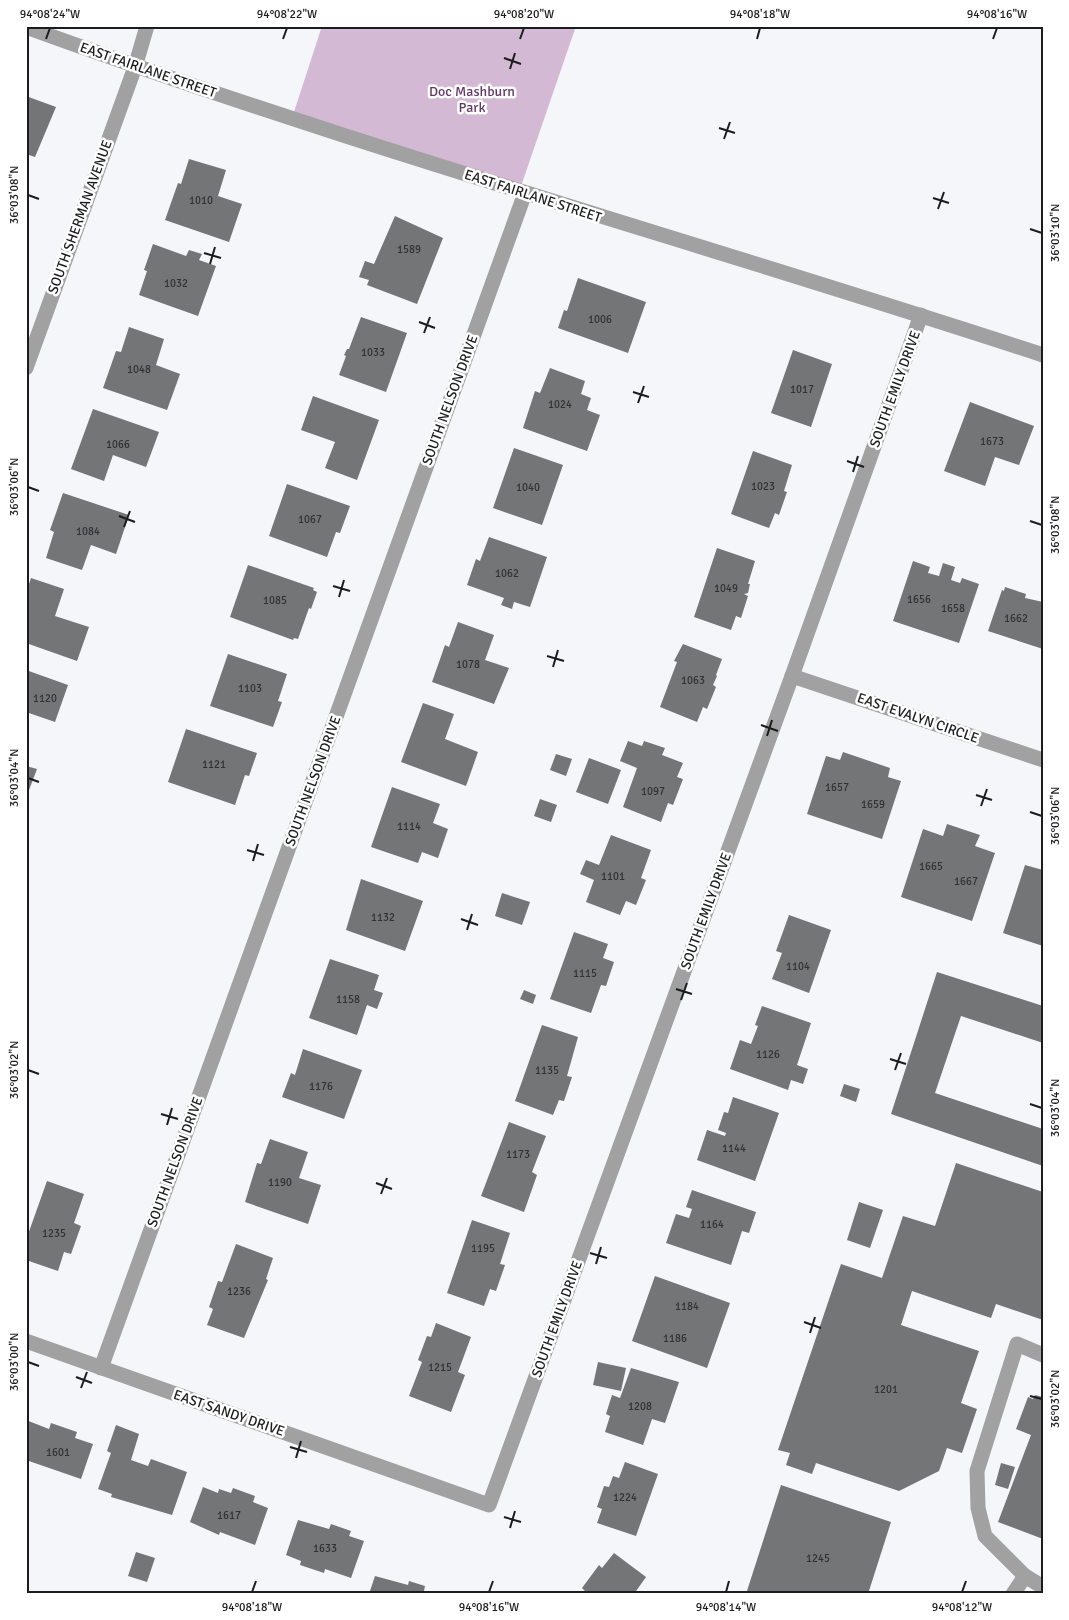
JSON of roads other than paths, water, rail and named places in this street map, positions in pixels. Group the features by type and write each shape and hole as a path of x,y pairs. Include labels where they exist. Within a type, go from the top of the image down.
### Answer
{"street":[{"name":"SOUTH SHERMAN AVENUE","path":"26,368 135,67 147,26"},
{"name":"EAST FAIRLANE STREET","path":"26,27 135,67 525,193 921,315 1043,356"},
{"name":"SOUTH NELSON DRIVE","path":"101,1368 525,193"},
{"name":"SOUTH EMILY DRIVE","path":"489,1505 792,676 921,315"},
{"name":"EAST EVALYN CIRCLE","path":"792,676 1043,760"},
{"name":"EAST SANDY DRIVE","path":"26,1341 489,1505"},
{"path":"1043,1355 1017,1344 976,1471 978,1508 985,1536 1025,1576 1043,1587"},
{"path":"1013,1594 1025,1576"}],"park label":[{"name":"Doc Mashburn Park","path":"472,99"}]}
